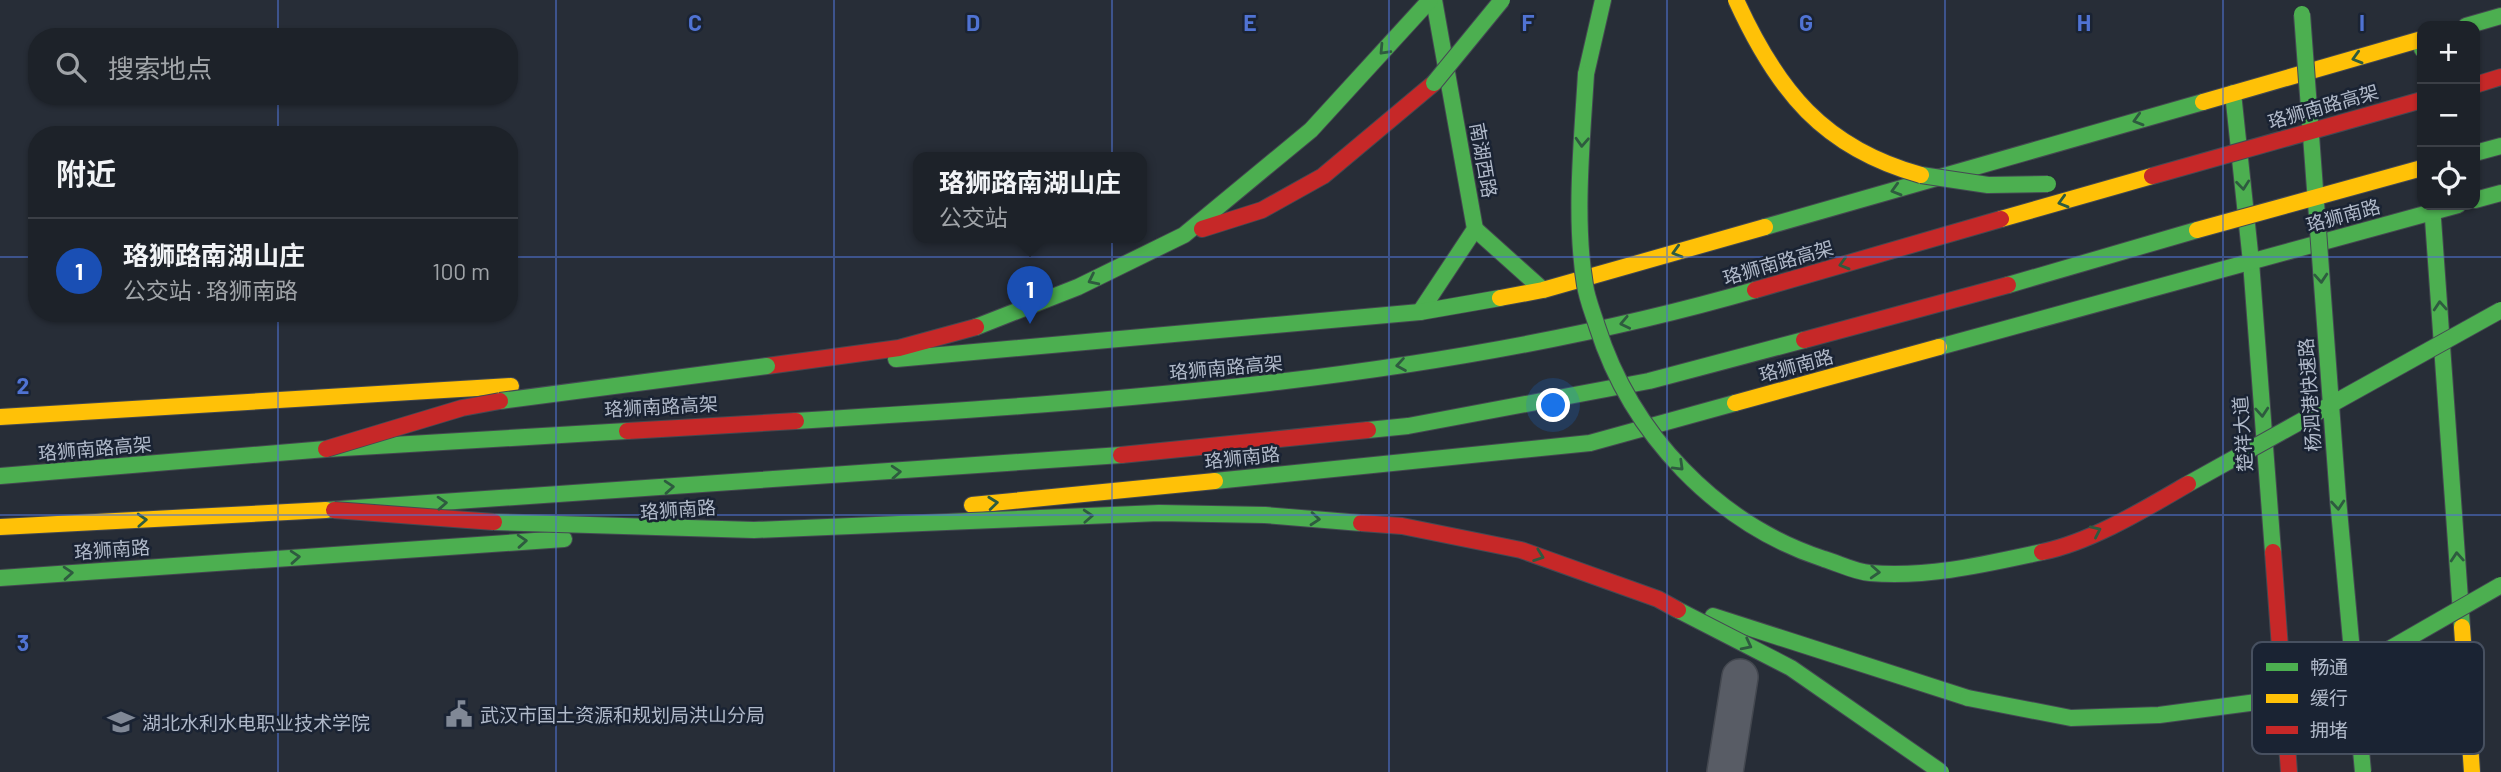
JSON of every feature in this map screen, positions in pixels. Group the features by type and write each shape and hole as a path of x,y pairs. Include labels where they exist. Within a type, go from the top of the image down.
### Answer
{"main road":[{"name":"南湖西路","path":"1432,0 1475,229"},
{"path":"1184,235 1311,130 1432,0"},
{"path":"326,449 462,408 534,394 899,348 1002,317 1078,287 1184,235 1262,210 1323,176 1434,83 1502,0"},
{"path":"1603,0 1586,74 1580,184 1585,286 1609,364 1636,411 1672,460 1727,510 1788,547 1868,573 1959,570 2058,549 2144,509 2501,310"},
{"path":"1736,0 1772,69 1819,125 1874,160 1947,182 2001,188 2152,176"},
{"name":"杨泗港快速路","path":"2300,7 2351,642"},
{"path":"2480,22 2501,16"},
{"path":"0,417 809,367 1420,312 1543,290 2417,40"},
{"path":"2478,84 2501,77"},
{"name":"楚祥大道","path":"2233,93 2250,262 2279,642"},
{"name":"珞狮南路高架","path":"0,476 326,449 1037,406 1312,379 1508,349 1683,311 2417,101"},
{"path":"2480,152 2501,146"},
{"path":"0,527 334,510 1059,461 1408,426 1649,381 2028,280 2417,168"},
{"path":"2480,199 2501,193"},
{"name":"珞狮南路","path":"0,578 789,523 1590,443 2250,262 2426,210"},
{"path":"2433,210 2463,642"},
{"path":"1420,312 1475,229 1543,290"},
{"path":"334,510 526,524 754,530 1159,513 1265,515 1402,526 1521,550 1658,599 1968,698 2071,718 2159,715 2252,703"},
{"path":"2402,642 2501,585"},
{"path":"1658,599 1791,668 1941,772"},
{"name":"楚祥大道","path":"2288,754 2289,772"},
{"name":"杨泗港快速路","path":"2361,754 2363,772"},
{"path":"2471,754 2472,772"}],"street":[{"path":"1725,772 1740,677"}],"traffic: fast":[{"path":"976,327 1078,287 1184,235 1311,130 1430,0"},
{"path":"1420,312 1475,229 1434,0"},
{"path":"1434,83 1502,0"},
{"path":"1586,74 1603,0"},
{"path":"2302,14 2351,642"},
{"path":"2480,22 2501,16"},
{"path":"1586,74 1579,207 1587,295 1612,366 1632,403 1656,438 1683,470 1714,498 1748,523 1785,543 1858,571 1892,574 1935,572 2042,552"},
{"path":"2233,93 2251,262 2273,552"},
{"path":"1765,227 2203,102"},
{"path":"2480,152 2501,146"},
{"path":"1921,175 1988,185 2048,184"},
{"path":"2480,199 2501,193"},
{"path":"2432,210 2462,627"},
{"path":"1939,347 2440,210"},
{"path":"1475,229 1543,290"},
{"path":"2008,285 2197,230"},
{"path":"796,421 1159,394 1399,366 1519,346 1637,321 1755,290"},
{"path":"896,359 1420,312 1500,298"},
{"path":"2188,484 2501,310"},
{"path":"1368,430 1408,426 1649,381 1804,340"},
{"path":"500,401 767,366"},
{"path":"1215,481 1590,443 1735,403"},
{"path":"0,476 326,449 627,431"},
{"path":"326,510 1121,455"},
{"path":"494,522 754,530 1159,513 1265,515 1361,523"},
{"path":"0,578 564,539"},
{"path":"2402,642 2501,585"},
{"path":"1678,610 1791,668 1941,772"},
{"path":"1713,616 1968,698"},
{"path":"1968,698 2071,718 2159,715 2252,703"},
{"path":"2361,754 2363,772"}],"traffic: slow":[{"path":"1736,0 1768,62 1807,111 1857,149 1921,175"},
{"path":"2203,102 2417,40"},
{"path":"2197,230 2417,169"},
{"path":"2001,219 2152,176"},
{"path":"1500,298 1543,290 1765,227"},
{"path":"1735,403 1939,347"},
{"path":"0,417 511,386"},
{"path":"972,505 1215,481"},
{"path":"0,527 326,510"},
{"path":"2462,627 2463,642"},
{"path":"2471,754 2472,772"}],"traffic: jam":[{"path":"2478,84 2501,77"},
{"path":"1202,229 1262,210 1323,176 1434,83"},
{"path":"2152,176 2417,101"},
{"path":"1755,290 2001,219"},
{"path":"1804,340 2008,285"},
{"path":"767,366 899,348 976,327"},
{"path":"326,449 462,408 500,401"},
{"path":"627,431 796,421"},
{"path":"1121,455 1368,430"},
{"path":"2042,552 2098,533 2188,484"},
{"path":"334,510 494,522"},
{"path":"1361,523 1402,526 1521,550 1658,599 1678,610"},
{"path":"2273,552 2280,642"},
{"path":"2288,754 2289,772"}],"place":[{"name":"珞狮路南湖山庄","path":"1030,324"},
{"name":"武汉市国土资源和规划局洪山分局","path":"459,714"},
{"name":"湖北水利水电职业技术学院","path":"121,722"}]}
